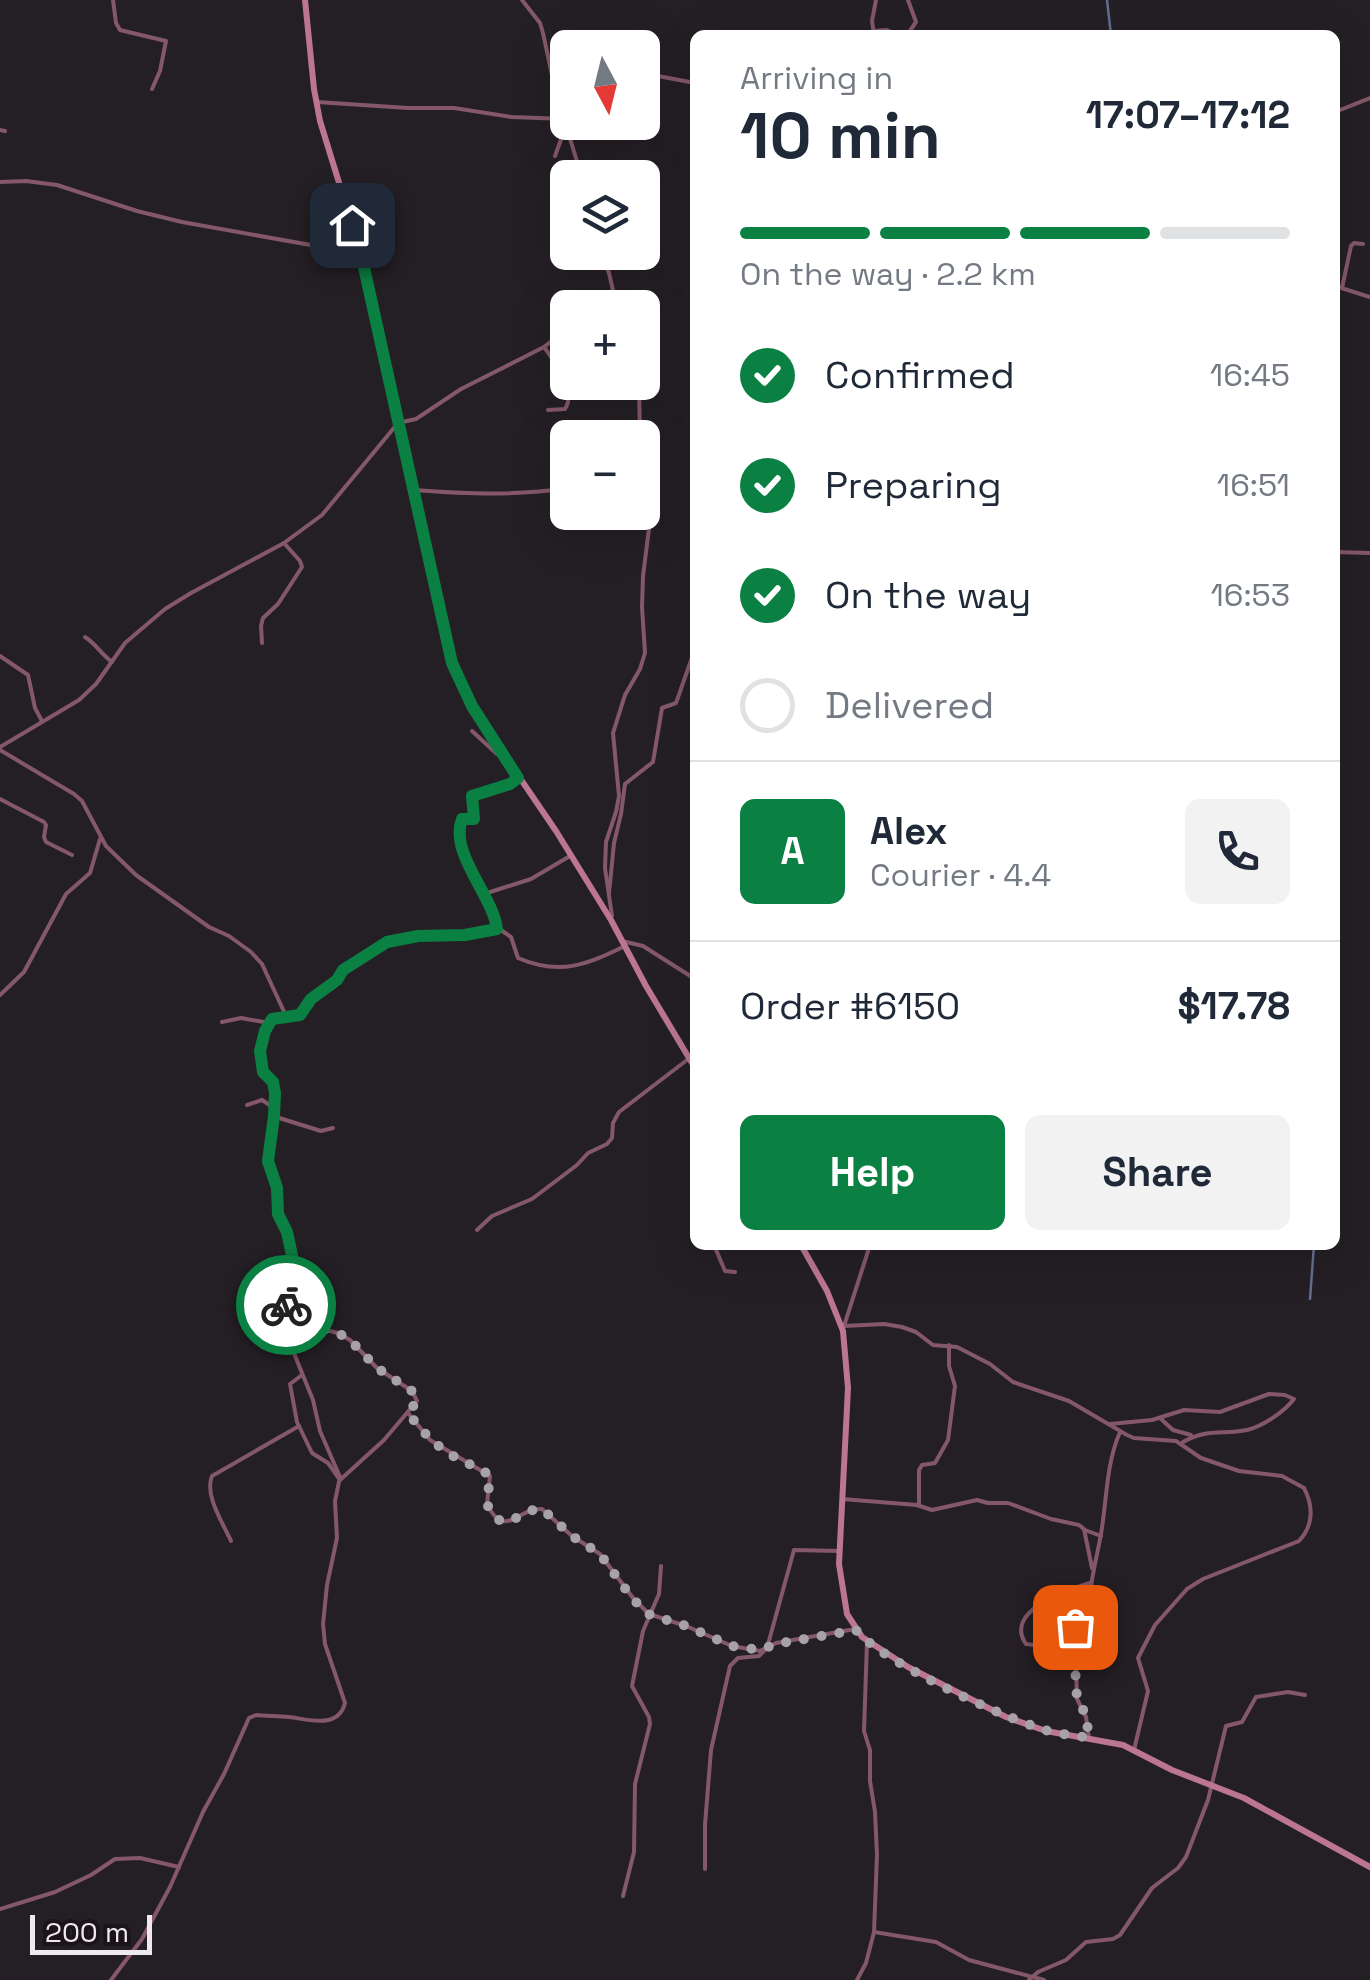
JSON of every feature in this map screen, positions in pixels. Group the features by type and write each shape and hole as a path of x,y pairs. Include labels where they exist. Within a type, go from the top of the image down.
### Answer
{"street":[{"path":"114,0 120,30 166,40 152,89"},
{"path":"305,0 320,121 361,254 452,663 472,706 612,920 689,1058 619,1112 609,1142 588,1153 532,1199 492,1216 476,1230"},
{"path":"522,0 540,23 550,64"},
{"path":"874,30 876,0"},
{"path":"908,0 916,22 911,30"},
{"path":"660,76 690,82"},
{"path":"1340,110 1370,98"},
{"path":"316,102 454,108 550,120"},
{"path":"555,156 560,140"},
{"path":"0,182 56,185 182,222 361,254"},
{"path":"1363,244 1350,246 1342,288 1370,297"},
{"path":"286,1016 262,964 251,952 162,895 107,848 82,802 70,790 0,748 79,700 96,684 124,644 166,610 284,542 322,515 398,423 416,418 461,389 550,342"},
{"path":"544,347 570,393 565,409 548,410"},
{"path":"414,490 496,495 550,491"},
{"path":"612,920 605,868 606,842 619,796 614,733 625,695 644,653 643,576 649,530"},
{"path":"262,643 264,618 302,567 284,542"},
{"path":"1340,552 1370,554"},
{"path":"85,636 112,662"},
{"path":"0,656 28,675 42,722"},
{"path":"609,899 624,784 653,762 662,708 676,703 690,664"},
{"path":"472,731 504,756"},
{"path":"497,929 466,858 459,825 462,819 474,819 472,796 518,778"},
{"path":"0,799 44,822 46,842 72,855"},
{"path":"0,995 24,972 70,889 90,873 101,838"},
{"path":"484,894 531,879 571,855"},
{"path":"111,1980 142,1939 249,1718 256,1715 323,1721 343,1711 343,1694 328,1655 324,1624 337,1538 334,1501 340,1480 291,1346 285,1312 293,1260 278,1214 277,1188 268,1156 274,1084 263,1072 260,1056 269,1022 275,1017 300,1015 311,999 337,980 343,970 387,942 418,936 465,935 497,929 510,937 518,958 552,968 580,965 624,944 643,946 690,976"},
{"path":"222,1022 241,1018 269,1022"},
{"path":"248,1105 262,1100 274,1108"},
{"path":"274,1116 321,1131 333,1128"},
{"path":"716,1250 724,1271 736,1272"},
{"path":"803,1250 843,1328 848,1388 839,1551 844,1603 856,1630 867,1642 1006,1716 1046,1731 1123,1745 1172,1770 1244,1798 1370,1867"},
{"path":"843,1328 868,1250"},
{"path":"288,1321 338,1333 350,1340 377,1368 412,1391 417,1401 369,1455 340,1480"},
{"path":"843,1328 872,1324 902,1326 932,1345 971,1353 1014,1383 1069,1401 1134,1438 1168,1440 1239,1471 1282,1476 1301,1485 1308,1495 1310,1520 1307,1531 1295,1544 1203,1578 1187,1588 1155,1625 1138,1658 1148,1691 1134,1750"},
{"path":"919,1506 918,1470 922,1465 936,1463 948,1440 955,1386 948,1346"},
{"path":"302,1375 290,1384 296,1417 312,1453 328,1463 340,1480"},
{"path":"1105,1424 1124,1425 1184,1410 1220,1412 1268,1394 1294,1399 1253,1428 1196,1436 1181,1444"},
{"path":"408,1413 430,1440 490,1476 487,1504 496,1517 511,1522 530,1510 542,1509 600,1554 648,1614 732,1646 756,1650 856,1630"},
{"path":"1160,1418 1173,1430 1196,1436"},
{"path":"231,1541 215,1505 210,1479 300,1426"},
{"path":"1089,1738 1086,1715 1077,1699 1076,1624 1090,1613 1090,1582 1101,1536 1107,1479 1120,1432"},
{"path":"842,1499 932,1510 977,1500 1008,1503 1078,1524 1101,1536"},
{"path":"1084,1529 1093,1570"},
{"path":"705,1869 711,1750 726,1677 734,1660 759,1656 767,1648 792,1552 798,1548 839,1551"},
{"path":"623,1896 634,1852 635,1784 650,1724 632,1686 643,1631 659,1594 661,1566"},
{"path":"1074,1650 1026,1644 1022,1627 1026,1615 1037,1606 1090,1582"},
{"path":"857,1980 866,1964 874,1932 877,1842 870,1750 864,1731 867,1642"},
{"path":"1031,1978 1066,1960 1086,1942 1120,1935 1152,1888 1182,1864 1212,1785 1226,1726 1242,1722 1256,1698 1288,1692 1305,1695"},
{"path":"0,1909 55,1892 115,1859 140,1858 179,1867"},
{"path":"874,1932 936,1942 969,1960 1044,1980"}],"waterway":[{"path":"1107,0 1110,30"},
{"path":"1310,1299 1314,1250"}],"way so far":[{"path":"286,1305 288,1321 338,1333 359,1347 377,1368 416,1395 416,1404 408,1413 420,1430 441,1448 490,1476 487,1504 496,1517 511,1522 530,1510 542,1509 600,1554 648,1614 732,1646 756,1650 856,1630 867,1642 908,1667 1006,1716 1046,1731 1089,1738 1086,1715 1077,1699 1075,1627"}],"route":[{"path":"286,1305 293,1260 278,1214 277,1188 268,1161 275,1093 273,1082 263,1072 261,1046 265,1031 275,1017 300,1015 311,999 337,980 343,970 387,942 497,929 491,907 466,858 459,825 462,819 474,819 472,796 518,778 472,706 452,663 352,225"}]}
